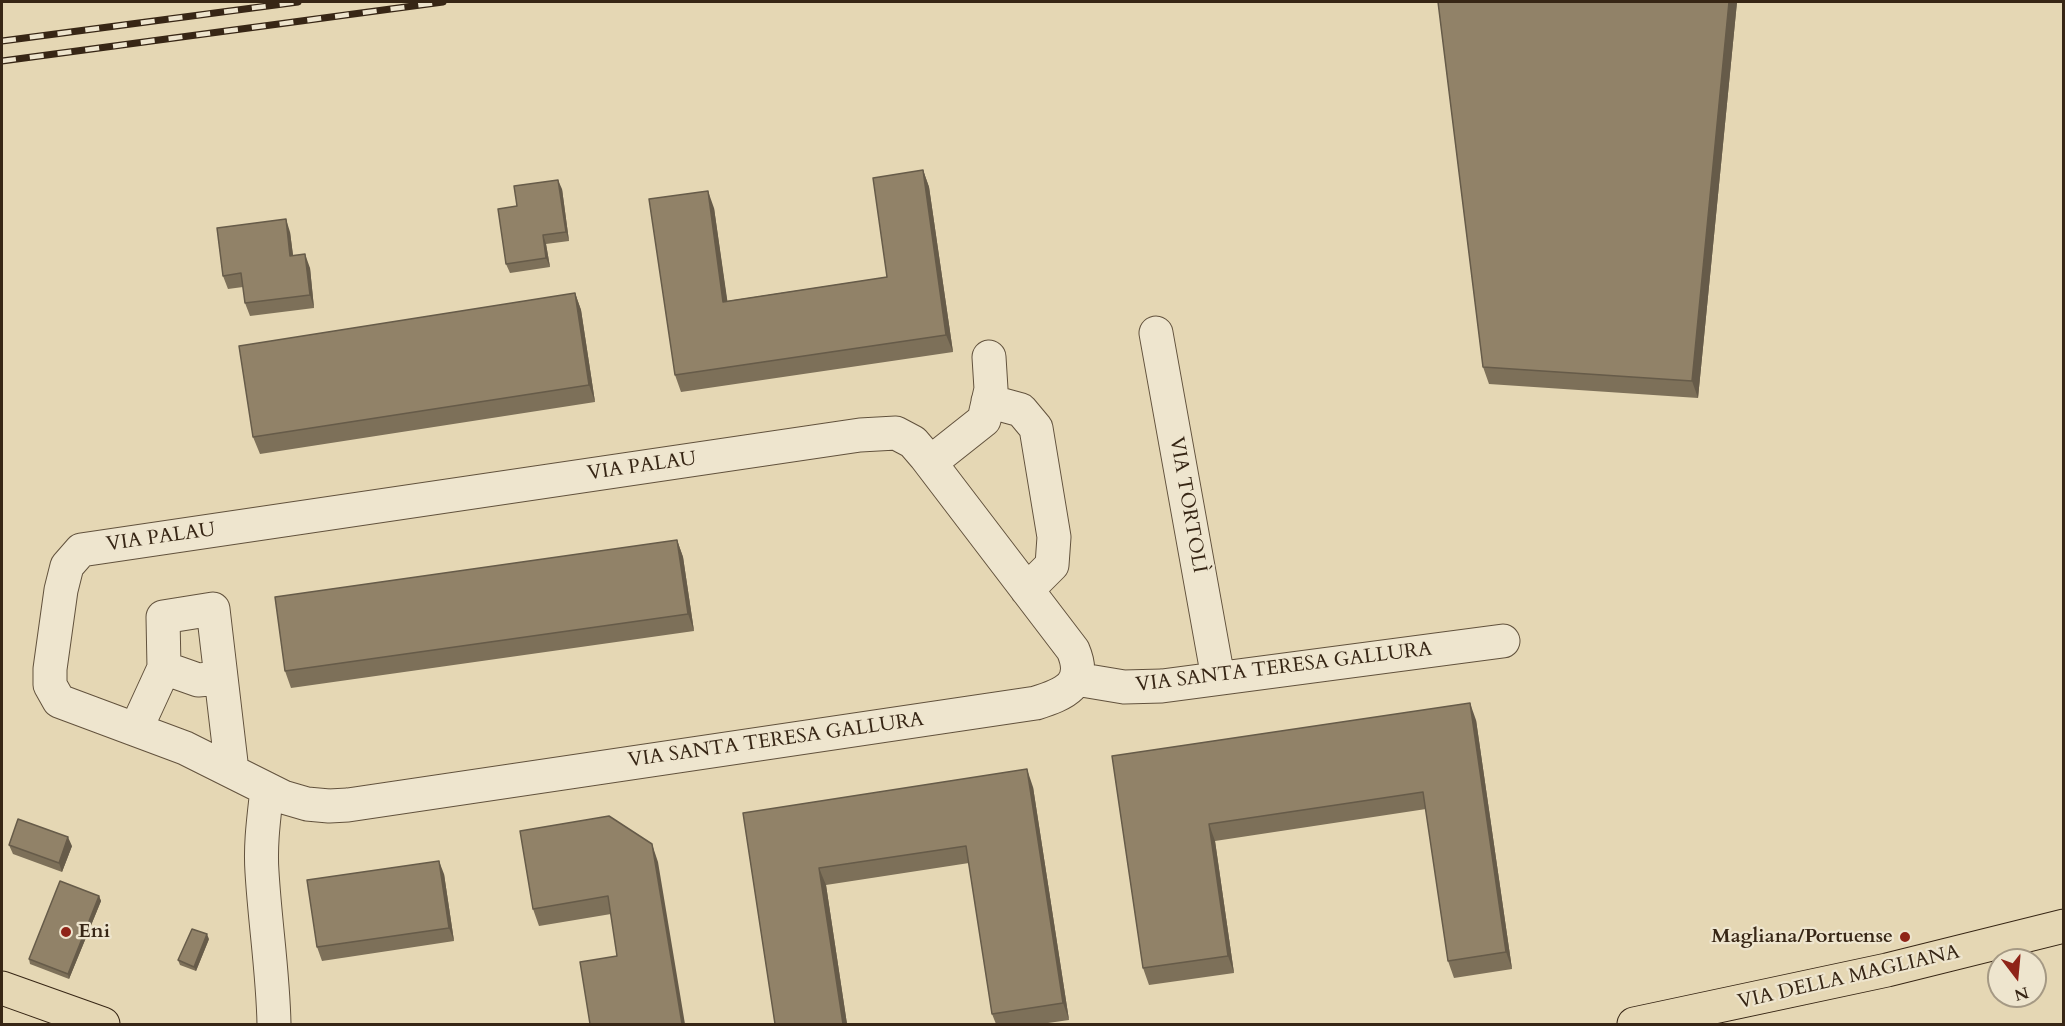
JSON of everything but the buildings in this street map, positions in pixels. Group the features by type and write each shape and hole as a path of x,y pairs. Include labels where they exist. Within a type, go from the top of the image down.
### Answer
{"main road":[{"name":"VIA DELLA MAGLIANA","path":"1634,1024 1898,968 2064,926"},
{"path":"2,988 103,1024"}],"street":[{"name":"VIA TORTOLÌ","path":"1156,333 1218,678"},
{"path":"931,462 984,420 991,389 989,357"},
{"path":"988,401 1021,410 1036,428 1054,537 1053,565 1027,590"},
{"name":"VIA PALAU","path":"59,701 50,685 50,669 61,590 67,566 81,550 860,435 896,433 913,442 931,462 1073,650 1077,659 1076,679"},
{"path":"136,729 164,668 163,616 213,609 232,771"},
{"name":"VIA SANTA TERESA GALLURA","path":"59,701 185,748 267,789 307,804 329,806 1036,703 1064,693 1076,679 1138,688 1503,641"},
{"path":"164,668 198,680 221,678"},
{"path":"267,789 262,836 262,872 274,989 274,1024"}],"railway":[{"path":"2,41 298,2"},
{"path":"2,61 443,2"}],"place":[{"name":"Eni","path":"66,932"},
{"name":"Magliana/Portuense","path":"1905,937"}]}
